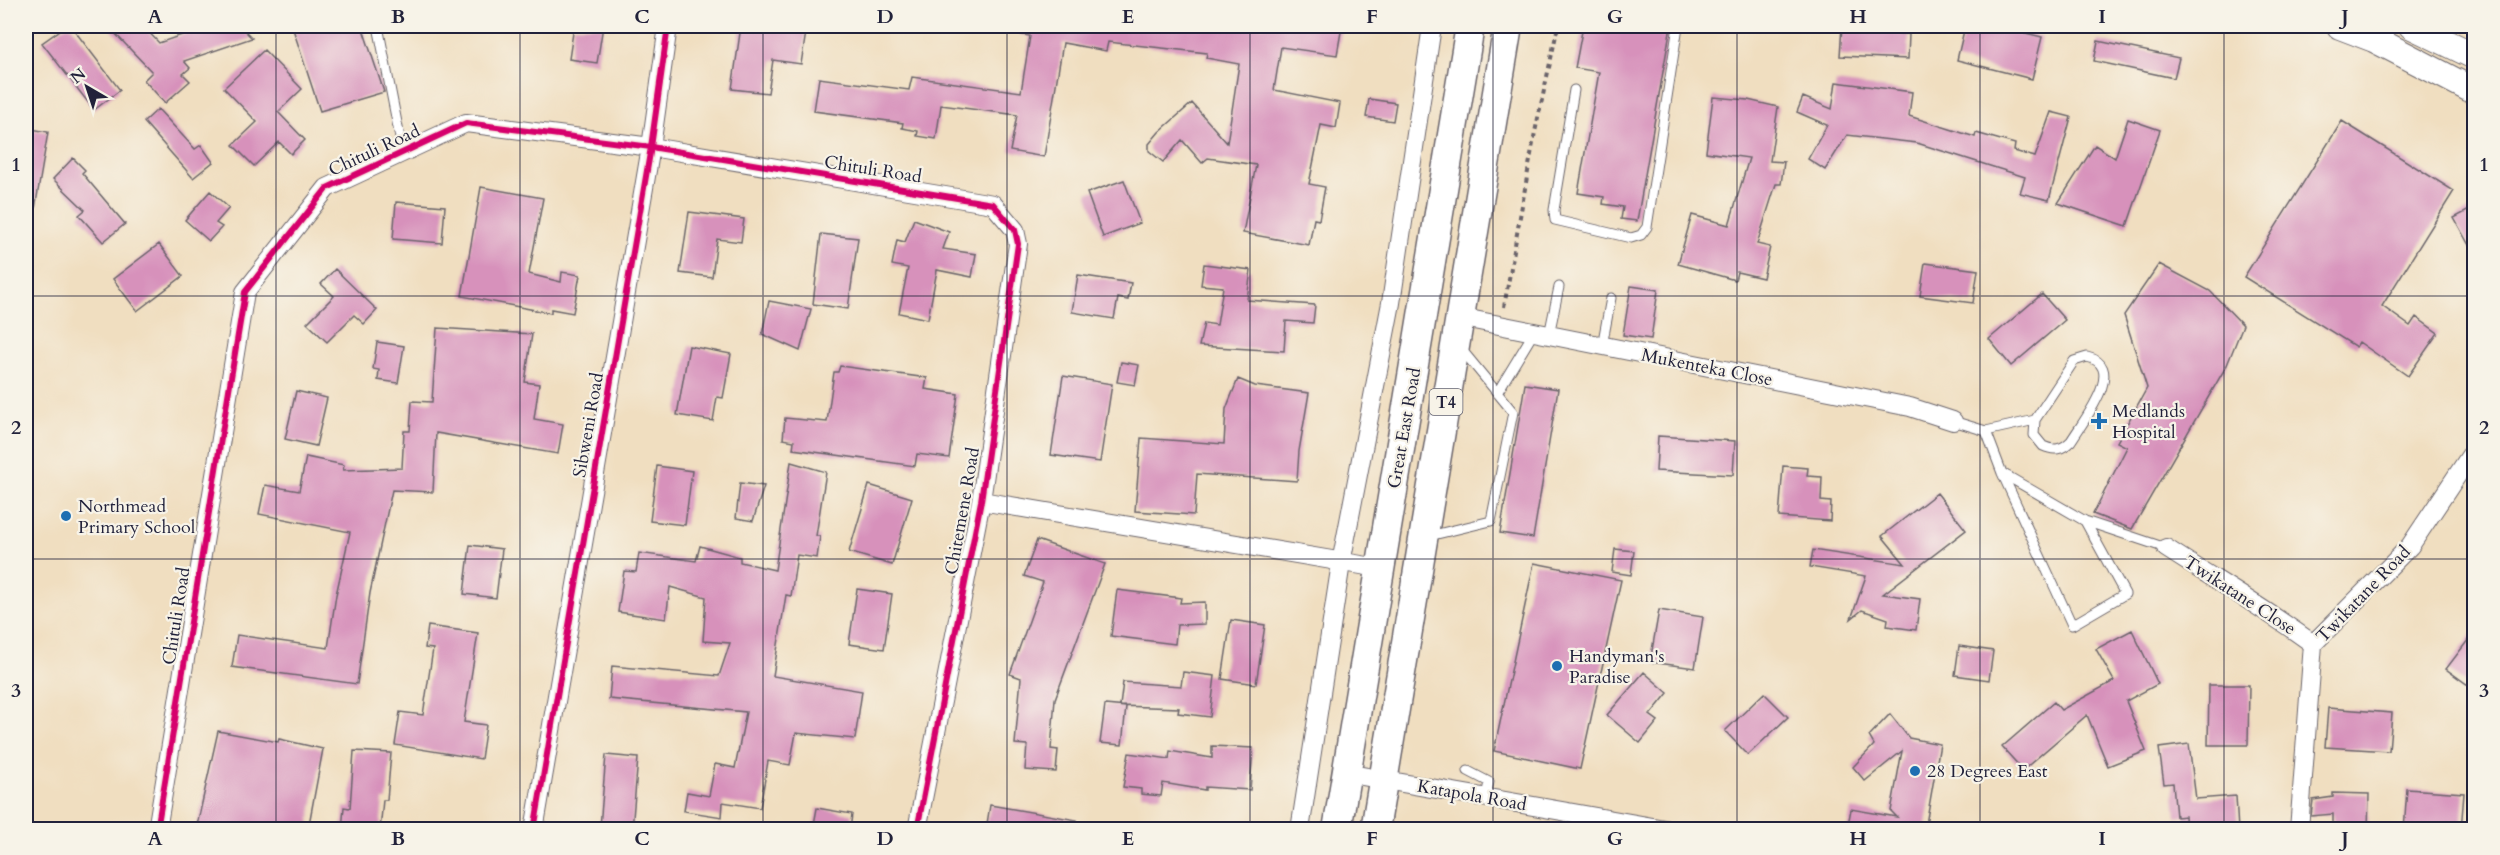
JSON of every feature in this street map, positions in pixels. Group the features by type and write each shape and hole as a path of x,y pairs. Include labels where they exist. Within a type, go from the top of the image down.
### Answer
{"main road":[{"name":"Great East Road","path":"1337,830 1470,26"},
{"name":"Great East Road","path":"1375,830 1508,26"},
{"path":"2340,26 2374,39 2475,91"},
{"path":"2412,26 2475,56"}],"street":[{"name":"Sibweni Road","path":"534,830 651,147 668,26"},
{"path":"1300,830 1341,563 1391,303 1432,26"},
{"name":"Chituli Road","path":"157,830 245,292 327,188 466,123 651,147 993,204"},
{"name":"Chitemene Road","path":"917,830 981,501 1018,244 1015,230 993,204"},
{"name":"Mukenteka Close","path":"1458,330 1501,326 1910,407 1953,421"},
{"name":"Twikatane Road","path":"2299,830 2313,644 2410,546 2475,450"},
{"path":"981,501 1379,568"},
{"name":"Twikatane Close","path":"2166,548 2231,591 2274,614 2313,644"},
{"name":"Katapola Road","path":"1345,772 1670,830"}],"lane":[{"path":"378,26 403,153"},
{"path":"1574,90 1554,210 1555,220 1631,238 1641,235 1647,227 1678,26"},
{"path":"1497,393 1542,334 1559,286"},
{"path":"1602,346 1611,298"},
{"path":"1423,537 1491,521 1513,412 1497,393 1458,330"},
{"path":"1953,421 1986,431 2035,420 2074,361 2087,357 2100,363 2104,369 2105,382 2066,447 2050,449 2043,446 2034,435 2035,420"},
{"path":"1986,431 2002,473 2072,625 2125,594 2085,520"},
{"path":"2002,473 2085,520 2166,548"},
{"path":"1468,771 1489,782 1486,797"}],"path":[{"path":"1501,326 1535,132 1558,26"}],"building":[{"path":"66,26 71,26 120,90 94,110 42,43"},
{"path":"108,26 143,26 159,43 208,26 240,26 252,38 184,61 190,68 183,74 190,81 165,103 144,80 152,72"},
{"path":"292,26 362,26 384,92 320,111"},
{"path":"574,26 603,26 597,63 569,59"},
{"path":"741,26 806,32 801,64 773,60 768,93 732,89"},
{"path":"1019,26 1342,26 1337,55 1281,47 1274,90 1340,103 1336,128 1321,125 1309,184 1325,187 1319,220 1314,219 1309,245 1243,233 1256,165 1208,158 1202,163 1182,140 1163,162 1149,151 1149,144 1159,132 1192,103 1227,143 1239,64 1206,58 1207,53 1108,42 1106,51 1063,43 1044,157 1010,151 1017,115 941,105 936,139 917,136 918,131 902,128 903,123 814,111 819,78 909,90 912,77 1021,92 1030,36 1019,34"},
{"path":"1583,26 1671,26 1637,221 1621,219 1623,207 1603,204 1604,197 1578,193 1599,72 1575,68"},
{"path":"1842,26 1892,26 1890,33 1909,34 1908,59 1840,56"},
{"path":"1965,26 1997,26 2042,37 2032,79 1957,60"},
{"path":"2098,41 2179,58 2174,78 2094,61"},
{"path":"264,50 302,89 278,112 305,140 291,154 279,142 254,166 233,145 257,122 224,88"},
{"path":"1836,82 1912,92 1909,116 1975,137 1976,133 2015,144 2014,151 2035,157 2051,112 2071,117 2049,200 2020,193 2025,177 1917,143 1847,135 1825,170 1808,159 1827,125 1797,112 1803,97 1832,109"},
{"path":"1713,97 1748,100 1778,107 1770,161 1784,162 1781,184 1776,184 1757,244 1770,247 1763,278 1737,272 1735,280 1678,264 1692,215 1729,225 1749,158 1706,152"},
{"path":"1369,99 1396,103 1393,121 1366,117"},
{"path":"158,109 195,149 201,145 213,162 193,178 144,122"},
{"path":"2128,119 2160,130 2127,226 2058,203 2095,145 2115,158"},
{"path":"2342,121 2454,191 2382,306 2410,326 2416,317 2438,333 2408,376 2359,342 2356,347 2244,277"},
{"path":"26,128 48,132 35,209 26,208"},
{"path":"73,158 85,170 82,173 125,224 103,242 79,215 85,210 53,179"},
{"path":"1124,180 1140,223 1103,237 1087,193"},
{"path":"481,187 543,198 529,274 561,282 562,272 580,275 573,313 551,309 551,313 462,296"},
{"path":"210,191 229,208 216,223 222,227 209,241 185,220"},
{"path":"396,202 445,206 442,243 393,239"},
{"path":"2475,207 2475,256 2454,218"},
{"path":"689,212 744,219 741,242 717,239 712,277 680,273"},
{"path":"914,219 949,232 943,249 976,254 972,277 937,270 928,319 899,313 908,268 892,265 897,240 905,242"},
{"path":"821,234 858,238 848,309 813,304"},
{"path":"159,244 183,276 137,311 113,279"},
{"path":"1925,263 1978,270 1973,303 1920,296"},
{"path":"1204,264 1251,270 1247,300 1315,305 1313,323 1286,321 1284,351 1199,346 1204,323 1217,325 1223,287 1201,285"},
{"path":"2159,264 2210,291 2243,325 2227,365 2132,529 2093,514 2127,447 2117,442 2147,388 2124,315"},
{"path":"335,269 377,310 364,324 354,315 327,342 307,323 334,296 321,284"},
{"path":"1078,275 1131,283 1128,300 1118,298 1114,319 1072,312"},
{"path":"1631,286 1658,290 1651,339 1623,335"},
{"path":"2042,294 2065,320 2011,366 1989,339"},
{"path":"769,301 811,309 800,351 762,334"},
{"path":"437,328 532,334 525,382 539,384 534,419 563,424 558,454 436,433 433,492 392,490 370,593 357,684 232,667 237,635 328,648 336,595 350,532 259,514 265,485 299,491 306,457 344,465 343,470 402,468 404,431 410,431 412,401 432,402"},
{"path":"377,342 404,346 398,383 378,380 379,370 373,369"},
{"path":"689,346 731,354 723,398 717,397 713,421 677,415"},
{"path":"1121,362 1139,365 1135,385 1117,382"},
{"path":"840,366 927,378 925,389 958,394 949,458 917,454 915,466 793,449 794,441 783,439 785,418 827,422 834,372 838,372"},
{"path":"1063,376 1112,384 1100,462 1051,455"},
{"path":"1238,379 1255,386 1309,393 1299,451 1297,481 1197,474 1194,515 1135,511 1141,438 1224,444 1226,409"},
{"path":"1525,384 1558,389 1533,538 1500,533"},
{"path":"296,391 327,398 316,446 285,439"},
{"path":"1658,436 1735,441 1733,475 1656,471"},
{"path":"791,462 826,472 816,536 820,536 817,558 797,555 791,596 786,595 773,676 862,691 855,739 796,733 790,765 768,761 760,808 723,802 722,817 684,811 687,792 709,796 715,764 735,768 746,712 609,699 612,666 719,676 730,643 703,641 706,597 670,587 666,619 618,612 624,571 636,572 639,553 696,561 700,546 740,557 740,562 775,570"},
{"path":"657,466 692,471 685,525 650,521"},
{"path":"1783,466 1808,468 1807,476 1822,477 1821,501 1831,502 1830,521 1779,517"},
{"path":"740,483 764,486 753,521 736,518"},
{"path":"869,485 912,498 892,565 849,552"},
{"path":"1937,493 1966,530 1883,594 1920,599 1916,630 1887,626 1888,619 1862,610 1851,619 1866,576 1810,567 1813,550 1905,564 1882,536"},
{"path":"1037,540 1105,564 1055,699 1051,749 1058,750 1056,772 1025,770 1027,745 1015,744 1021,678 1010,674 1043,582 1024,576"},
{"path":"470,545 502,549 496,598 464,594"},
{"path":"1615,549 1634,551 1631,575 1612,572"},
{"name":"Handyman's Paradise","path":"1534,563 1621,580 1580,769 1494,751"},
{"path":"857,589 892,594 884,649 849,644"},
{"path":"1117,590 1181,598 1180,603 1205,602 1205,624 1177,625 1175,644 1111,636"},
{"path":"1659,610 1703,617 1695,668 1650,662"},
{"path":"1231,620 1265,625 1256,684 1222,679"},
{"path":"428,626 478,633 464,722 486,725 481,759 395,745 400,712 423,715 433,649 425,648"},
{"path":"2132,630 2158,684 2126,701 2146,751 2108,766 2087,715 2023,770 2002,747 2054,702 2061,710 2114,681 2096,649"},
{"path":"2475,631 2475,690 2446,669"},
{"path":"1959,646 1993,651 1989,680 1955,675"},
{"path":"1183,672 1215,676 1210,717 1178,713 1179,708 1120,706 1123,682 1181,686"},
{"path":"1644,672 1668,693 1650,715 1658,721 1640,743 1607,715"},
{"path":"2209,685 2249,685 2248,745 2208,745"},
{"path":"1764,693 1788,717 1748,755 1725,731"},
{"path":"1105,705 1126,707 1122,745 1100,743"},
{"path":"2328,708 2392,713 2389,751 2325,747"},
{"name":"28 Degrees East","path":"1890,714 1909,738 1940,744 1925,830 1847,830 1851,809 1897,817 1891,811 1902,751 1865,781 1853,767 1874,745 1869,736"},
{"path":"218,731 278,742 279,739 323,749 308,830 196,830"},
{"path":"2189,744 2196,799 2236,796 2238,830 2186,830 2185,816 2176,817 2173,783 2164,784 2159,748"},
{"path":"1212,746 1253,748 1250,790 1205,787 1205,790 1163,783 1161,796 1141,794 1141,789 1123,787 1129,753 1169,759 1170,751 1212,758"},
{"path":"354,751 391,753 387,800 383,800 380,830 342,830 344,807 350,808"},
{"path":"606,755 638,758 632,830 600,827"},
{"path":"2407,789 2464,793 2461,830 2404,830"},
{"path":"2333,793 2369,794 2368,830 2333,830 2333,814 2311,816 2313,800 2333,797"},
{"path":"990,805 1077,820 1076,830 986,830"},
{"path":"817,808 852,814 850,830 813,830"}],"cycle path":[{"path":"534,830 651,147 668,26"},
{"path":"157,830 245,292 327,188 466,123 651,147 993,204 1015,230 1018,244 981,501 917,830"}],"place":[{"name":"Medlands Hospital","path":"2099,421"},
{"name":"Northmead Primary School","path":"66,516"},
{"name":"Handyman's Paradise","path":"1557,666"},
{"name":"28 Degrees East","path":"1915,771"}]}
